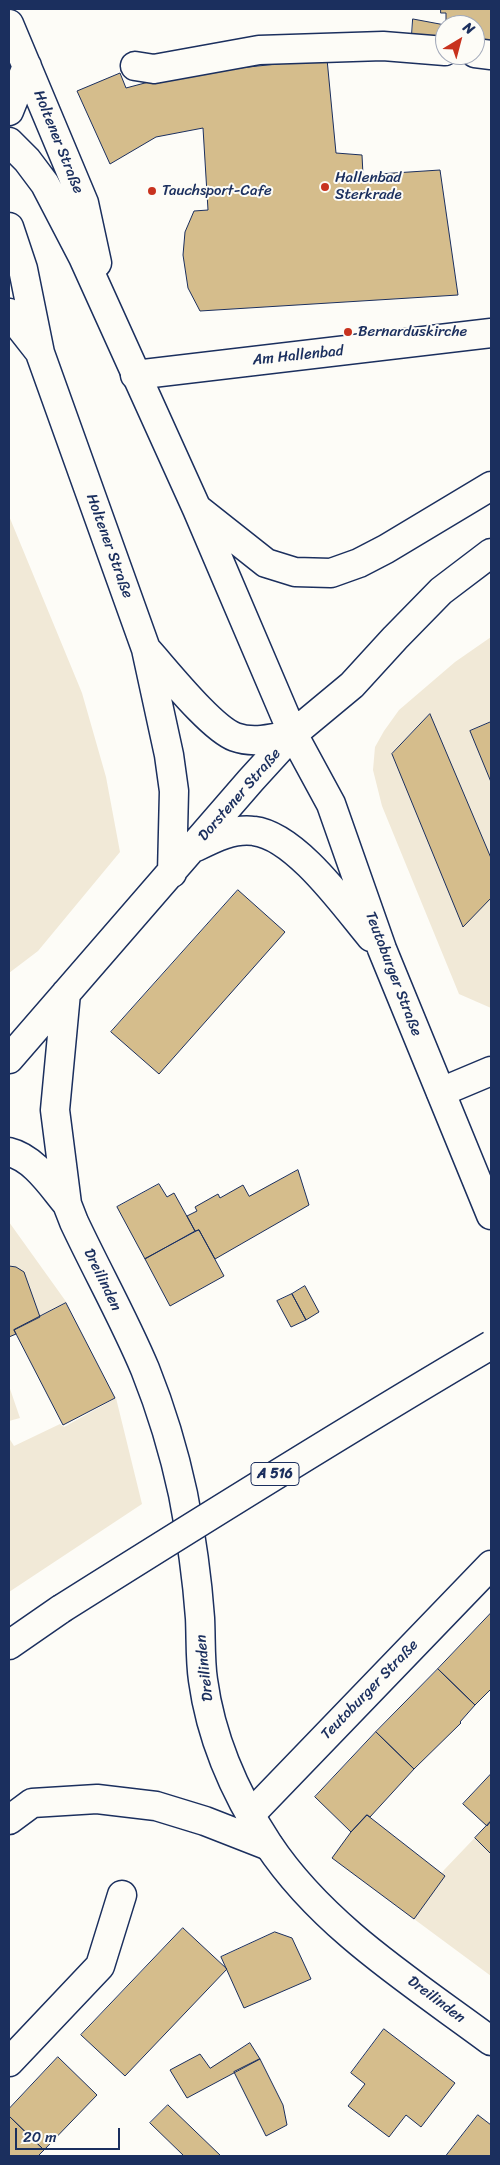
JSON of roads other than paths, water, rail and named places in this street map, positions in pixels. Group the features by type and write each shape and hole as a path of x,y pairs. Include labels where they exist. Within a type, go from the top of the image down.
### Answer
{"main road":[{"name":"Holtener Straße","path":"9,24 84,203 107,306"},
{"path":"135,66 154,69 259,50 383,46 435,50"},
{"name":"Holtener Straße","path":"9,111 27,66"},
{"name":"Holtener Straße","path":"9,142 27,160 45,184 107,306 135,375 197,509 293,734"},
{"name":"Holtener Straße","path":"9,227 23,269 40,353 146,649 169,754 174,791 172,873"},
{"path":"9,313 40,353"},
{"name":"Am Hallenbad","path":"135,375 361,350 491,333"},
{"path":"197,509 266,563 295,572 331,573 359,563 386,549 491,486"},
{"name":"Dorstener Straße","path":"9,1059 293,734 352,686 441,591 491,552"},
{"path":"146,649 217,726 235,737 262,740 293,734"},
{"name":"Teutoburger Straße","path":"293,734 332,804 382,949 491,1215"},
{"path":"193,849 227,833 254,831 274,838 286,845 313,868 382,949"},
{"name":"Dreilinden","path":"66,993 55,1110 67,1204 146,1371 166,1429 182,1491 194,1552 203,1680 210,1714 226,1766 250,1815 269,1846 310,1897 373,1953 491,2041"},
{"path":"441,1092 491,1071"},
{"name":"Dreilinden","path":"9,1152 28,1161 45,1177 67,1204"},
{"name":"A 516","path":"9,1645 62,1609 268,1478 491,1345"},
{"name":"Teutoburger Straße","path":"250,1815 491,1565"},
{"path":"9,1820 32,1803 97,1800 156,1806 205,1821 269,1846"},
{"path":"9,2062 100,1966 122,1895"}],"place":[{"name":"Hallenbad Sterkrade","path":"325,187"},
{"name":"Tauchsport-Cafe","path":"152,191"},
{"name":"Bernarduskirche","path":"348,332"}]}
